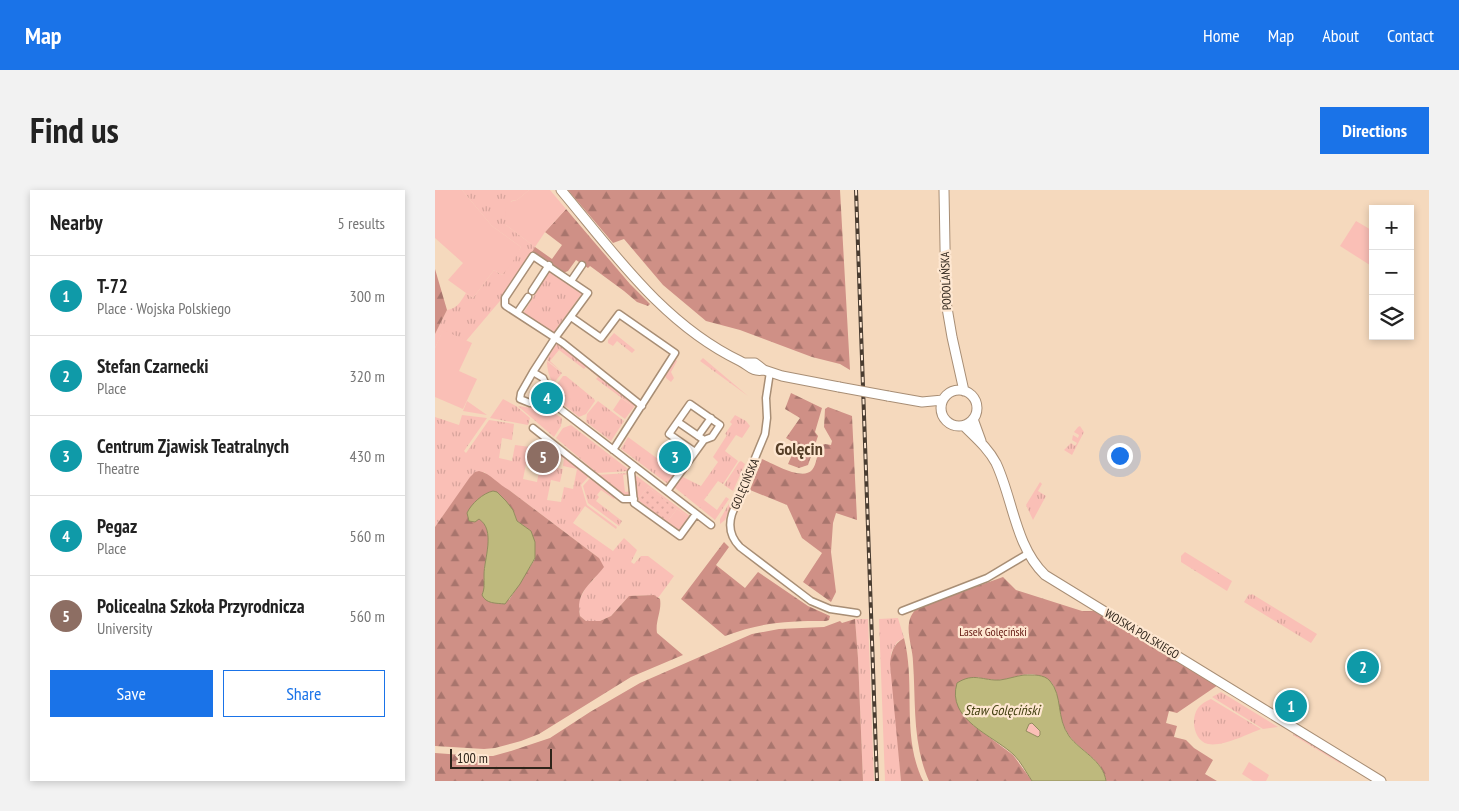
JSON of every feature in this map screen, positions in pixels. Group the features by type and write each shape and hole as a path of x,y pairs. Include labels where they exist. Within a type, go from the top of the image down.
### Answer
{"street":[{"path":"561,190 637,280 665,310 708,344 744,363 753,370 767,371 803,381 922,402 941,411"},
{"name":"PODOLAŃSKA","path":"944,190 946,302 964,391"},
{"path":"555,405 530,403 520,399 521,393 555,338 589,293 533,256 505,298 505,305 555,338 642,406"},
{"path":"517,313 549,265"},
{"path":"571,281 582,265"},
{"path":"571,317 601,338 619,314 675,353 613,450"},
{"name":"PODOLAŃSKA","path":"953,392 959,370"},
{"name":"GOLĘCIŃSKA","path":"767,371 765,434 733,510 730,522 733,540 811,601 830,609 857,613"},
{"path":"533,372 543,378 555,405 711,525"},
{"path":"922,402 943,400 953,392 964,391 972,396 976,405 976,414 964,426 953,426 945,420 941,411 943,400"},
{"path":"678,422 701,438 712,437 720,425 690,404 669,434 695,452"},
{"path":"667,491 695,452 711,418"},
{"path":"902,611 987,578 1029,554 996,464 981,441 973,419"},
{"path":"964,426 981,441"},
{"path":"533,428 623,499 634,499"},
{"path":"635,467 631,472 634,503 680,536 696,514"},
{"name":"WOJSKA POLSKIEGO","path":"1029,554 1045,575 1381,781"}],"green space":[{"path":"435,190 462,190 492,226 521,247 512,263 502,275 494,270 473,298 448,280 463,263 435,238"},
{"path":"462,190 529,190 517,200 511,201 506,225 535,247 505,295 466,341 443,331 435,348 435,334 447,310 456,306 466,293 473,298 494,270 502,275 521,247 492,226"},
{"path":"529,190 550,190 566,209 545,232 535,247 506,225 505,203 517,200"},
{"path":"568,190 840,190 850,370 840,364 812,357 740,330 706,321 663,285 624,239 613,243"},
{"path":"566,209 630,284 650,304 648,306 637,302 590,266 588,268 576,260 568,271 563,273 532,252 535,247 552,259 562,245 545,232"},
{"path":"1356,221 1369,229 1369,264 1340,246"},
{"path":"435,269 447,310 435,334"},
{"path":"550,270 583,292 552,335 524,315 524,312"},
{"path":"443,330 472,343 459,371 477,379 463,409 435,397 435,348"},
{"path":"614,333 635,350 632,353 617,341 613,346 608,343 608,340"},
{"path":"558,342 636,404 634,407 596,379 598,377 586,367 584,369 559,350 550,361 562,372 547,360"},
{"path":"703,358 748,396 700,361"},
{"path":"675,359 677,361 671,372 674,378 671,382 666,378 665,374"},
{"path":"547,361 562,373 554,383 547,367"},
{"path":"563,376 566,376 594,399 595,401 586,414 579,417 560,402 554,388"},
{"path":"542,382 550,401 532,401 529,396 532,390"},
{"path":"791,393 822,408 815,432 818,436 808,465 799,468 788,464 792,455 799,457 803,448 786,438 800,418 785,409"},
{"path":"621,398 634,407 625,419 613,410"},
{"path":"503,399 516,406 530,418 528,425 490,418"},
{"path":"467,401 487,415 463,411"},
{"path":"598,401 624,421 611,441 586,422 587,414"},
{"path":"518,406 549,410 562,418 561,426 554,437"},
{"path":"828,407 852,416 857,520 836,513 833,523 831,552 836,592 831,602 803,582 822,553 802,538 787,505 750,490 762,459 795,473 802,474 812,470 820,446 825,444 831,445 832,441 824,427 825,409"},
{"path":"462,415 487,418 464,451 466,453 489,420 514,424 512,440 502,438 499,458 512,461 515,445 538,448 536,461 527,459 523,479 537,482 540,466 563,469 560,482 551,480 547,500 561,502 564,487 573,489 577,469 563,466 564,458 551,455 552,452 563,454 590,475 581,485 587,505 617,527 616,529 585,506 573,523 613,551 624,538 637,550 631,562 634,564 641,556 648,556 674,576 658,598 654,595 629,596 611,616 600,621 586,621 580,616 578,603 586,587 595,578 599,558 509,490 500,486 484,472 449,508 435,527 435,417 459,425"},
{"path":"735,415 746,421 750,426 742,438 736,435 725,451 738,461 723,484 718,481 704,500 717,510 726,497 729,499 715,520 674,487 681,476 701,486 718,462 713,457 727,435 725,434 732,424 730,422"},
{"path":"571,425 629,471 597,473 556,438 563,428"},
{"path":"1080,426 1084,432 1072,455 1064,450 1071,443 1075,446 1077,443 1072,440 1073,435 1078,438 1079,435 1074,432"},
{"path":"628,437 677,473 668,484 621,449"},
{"path":"741,461 745,464 733,491 724,485"},
{"path":"475,472 483,472 491,477 599,558 604,567 582,594 579,608 580,616 586,621 600,621 611,616 629,596 654,595 660,599 657,633 683,655 631,677 539,734 521,741 484,749 435,746 435,527","holes":["513,510 517,521 531,531 535,559 509,600 484,590 488,536 487,529 479,519"]},
{"path":"629,473 623,475 625,492 631,491 627,497 624,497 596,475"},
{"path":"634,474 691,517 682,531 680,530 689,518 648,487 638,500 636,499"},
{"path":"591,477 616,496 614,499 601,490 597,495 599,497 596,501 622,521 619,526 588,503 583,486"},
{"path":"1040,482 1042,484 1038,491 1046,496 1033,520 1026,505"},
{"path":"648,487 677,509 667,522 638,500"},
{"path":"730,502 733,502 725,520 720,524 720,519"},
{"path":"677,509 689,518 679,532 667,522"},
{"path":"724,542 729,547 716,565 745,588 758,572 808,606 830,616 829,620 775,623 738,631 725,636 681,599"},
{"path":"1185,552 1232,581 1227,591 1181,562 1181,556"},
{"name":"Lasek Golęciński","path":"1003,577 1016,590 1082,611 1096,611 1218,685 1177,713 1169,711 1166,723 1177,726 1174,737 1186,740 1194,748 1213,760 1205,774 1217,781 1106,781 1104,773 1096,761 1068,734 1061,719 1053,685 1046,678 1029,674 998,680 976,677 961,711 973,725 1013,755 1032,781 929,781 917,737 913,657 909,633 910,619 913,612 919,607"},
{"path":"1249,594 1252,594 1317,634 1311,643 1244,602"},
{"path":"898,618 904,638 897,642 891,653 901,781 885,781 879,619"},
{"path":"855,619 868,619 874,781 863,781"},
{"path":"855,619 863,781 435,781 435,753 493,756 511,751 550,738 640,683 752,634 779,629 824,627 840,621 842,623"},
{"path":"904,638 909,674 912,746 916,764 923,781 901,781 890,664 893,649"},
{"path":"1221,692 1278,727 1263,729 1212,697"},
{"path":"1285,696 1300,705 1294,716 1279,707"},
{"path":"1211,699 1261,729 1220,744 1203,742 1199,739 1195,729 1194,718 1199,707"},
{"path":"1032,723 1040,731 1038,737 1027,733 1026,730 1029,724"},
{"path":"1295,733 1341,761 1341,764 1293,735"},
{"path":"1249,762 1269,775 1266,781 1253,781 1242,774"}],"water":[{"path":"493,491 497,492 506,501 513,510 517,521 531,531 535,542 535,558 520,584 505,604 489,602 482,595 488,545 487,530 479,519 475,522 469,521 467,513 478,499"},
{"name":"Staw Golęciński","path":"1021,675 1038,675 1050,681 1057,693 1065,729 1069,736 1101,767 1106,781 1032,781 1014,755 973,725 958,707 955,696 957,683 974,677 1000,680","holes":["1032,723 1040,731 1038,737 1026,731 1029,724"]}],"railway":[{"path":"856,190 877,781"}],"place":[{"name":"Pegaz","path":"547,398"},
{"name":"Policealna Szkoła Przyrodnicza","path":"543,457"},
{"name":"Centrum Zjawisk Teatralnych","path":"675,457"},
{"name":"Stefan Czarnecki","path":"1363,667"},
{"name":"T-72","path":"1291,706"}],"district":[{"name":"Golęcin","path":"799,449"}]}
